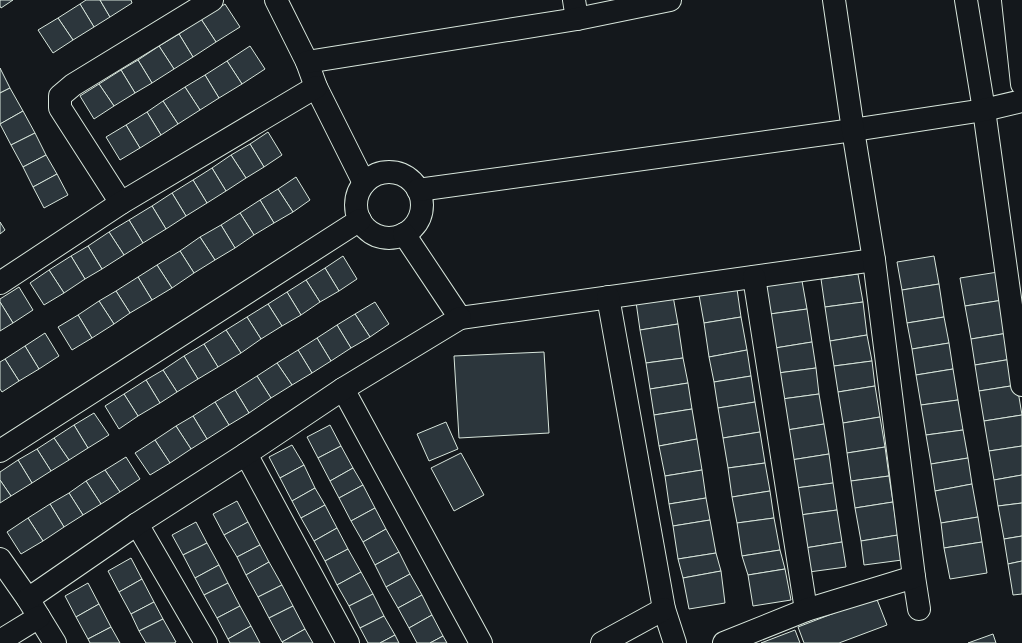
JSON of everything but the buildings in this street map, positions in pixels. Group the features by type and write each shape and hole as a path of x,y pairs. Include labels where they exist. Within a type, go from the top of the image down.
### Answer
{"street":[{"path":"121,203 60,108 60,96 73,85 212,0"},
{"path":"276,0 308,62 316,88 364,183"},
{"path":"308,62 576,10 670,0"},
{"path":"834,0 874,260 918,609"},
{"path":"966,0 984,110 1022,385"},
{"path":"1013,0 1022,84"},
{"path":"0,283 121,203 316,88"},
{"path":"418,190 853,130 984,110 1022,102"},
{"path":"387,172 400,173 410,180 418,190 422,203 421,215 414,226 404,234 392,238 379,236 368,230 360,220 356,207 358,194 364,183 374,175 387,172"},
{"path":"0,451 360,220"},
{"path":"404,234 460,318"},
{"path":"0,641 34,608 137,524 343,389 460,318 874,260"},
{"path":"754,277 806,610"},
{"path":"608,297 664,609 675,643"},
{"path":"343,389 481,643"},
{"path":"246,454 348,643"},
{"path":"137,524 206,643"},
{"path":"0,559 34,608 55,643"},
{"path":"724,643 806,610 914,577"},
{"path":"602,643 664,609"}]}
